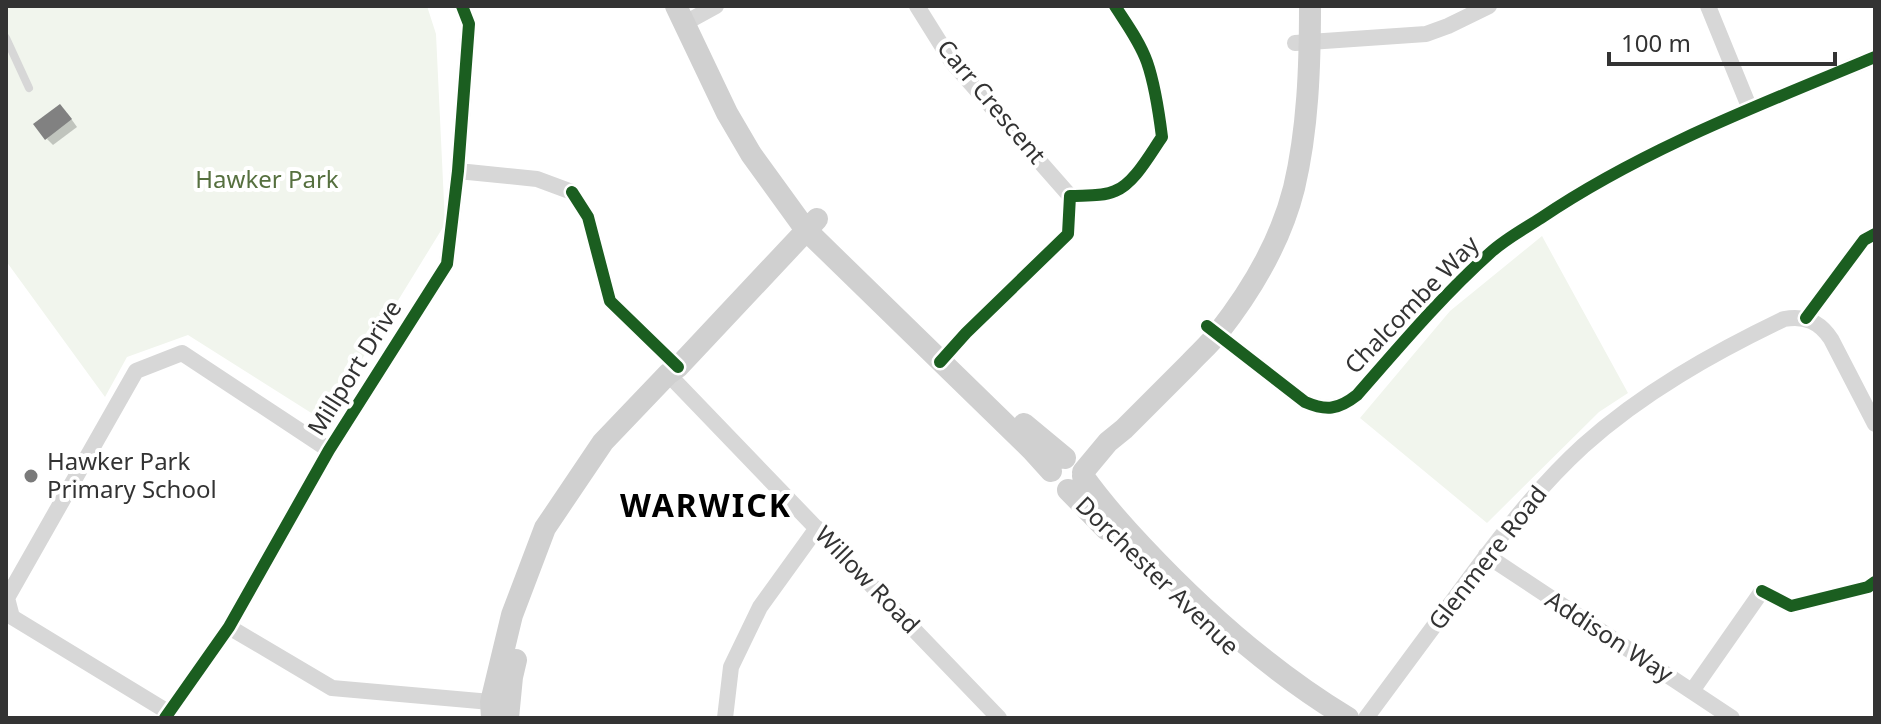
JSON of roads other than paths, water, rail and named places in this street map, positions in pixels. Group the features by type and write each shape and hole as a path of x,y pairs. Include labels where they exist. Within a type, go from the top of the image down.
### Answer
{"main road":[{"path":"1295,6 1302,43"},
{"path":"1070,471 1097,435 1212,330 1252,253 1279,185 1310,6"},
{"name":"Dorchester Avenue","path":"687,13 727,113 751,154 816,229 1032,431 1213,616 1250,648 1348,718"},
{"path":"500,711 512,615 545,528 603,442 673,379 678,367 816,229"},
{"name":"Dorchester Avenue","path":"1070,471 1086,506 1164,589 1242,658 1324,718"}],"street":[{"name":"Millport Drive","path":"166,715 229,627 329,450 447,264 458,171 469,24 462,6"},
{"path":"687,13 716,6"},
{"name":"Carr Crescent","path":"917,6 952,62 1070,196"},
{"path":"1302,43 1426,34 1489,6"},
{"path":"1708,6 1750,109"},
{"name":"Chalcombe Way","path":"1212,330 1305,402 1319,408 1338,407 1357,395 1426,316 1492,251 1572,197 1651,155 1750,109 1875,57"},
{"path":"458,171 537,179 572,192"},
{"name":"Glenmere Road","path":"1366,718 1501,533 1583,447 1644,398 1689,369 1784,319 1806,318 1824,329 1875,424"},
{"path":"166,715 12,617 7,598 136,371 182,353 329,450"},
{"name":"Willow Road","path":"673,379 999,718"},
{"path":"725,718 731,667 748,631 760,607 817,528"},
{"name":"Addison Way","path":"1486,555 1732,718"},
{"path":"1692,691 1762,591"},
{"path":"229,627 332,688 500,711"}],"lane":[{"path":"6,38 29,88"}],"place":[{"name":"Hawker Park Primary School","path":"31,476"}],"district":[{"name":"WARWICK","path":"706,506"}],"park label":[{"name":"Hawker Park","path":"267,180"}]}
